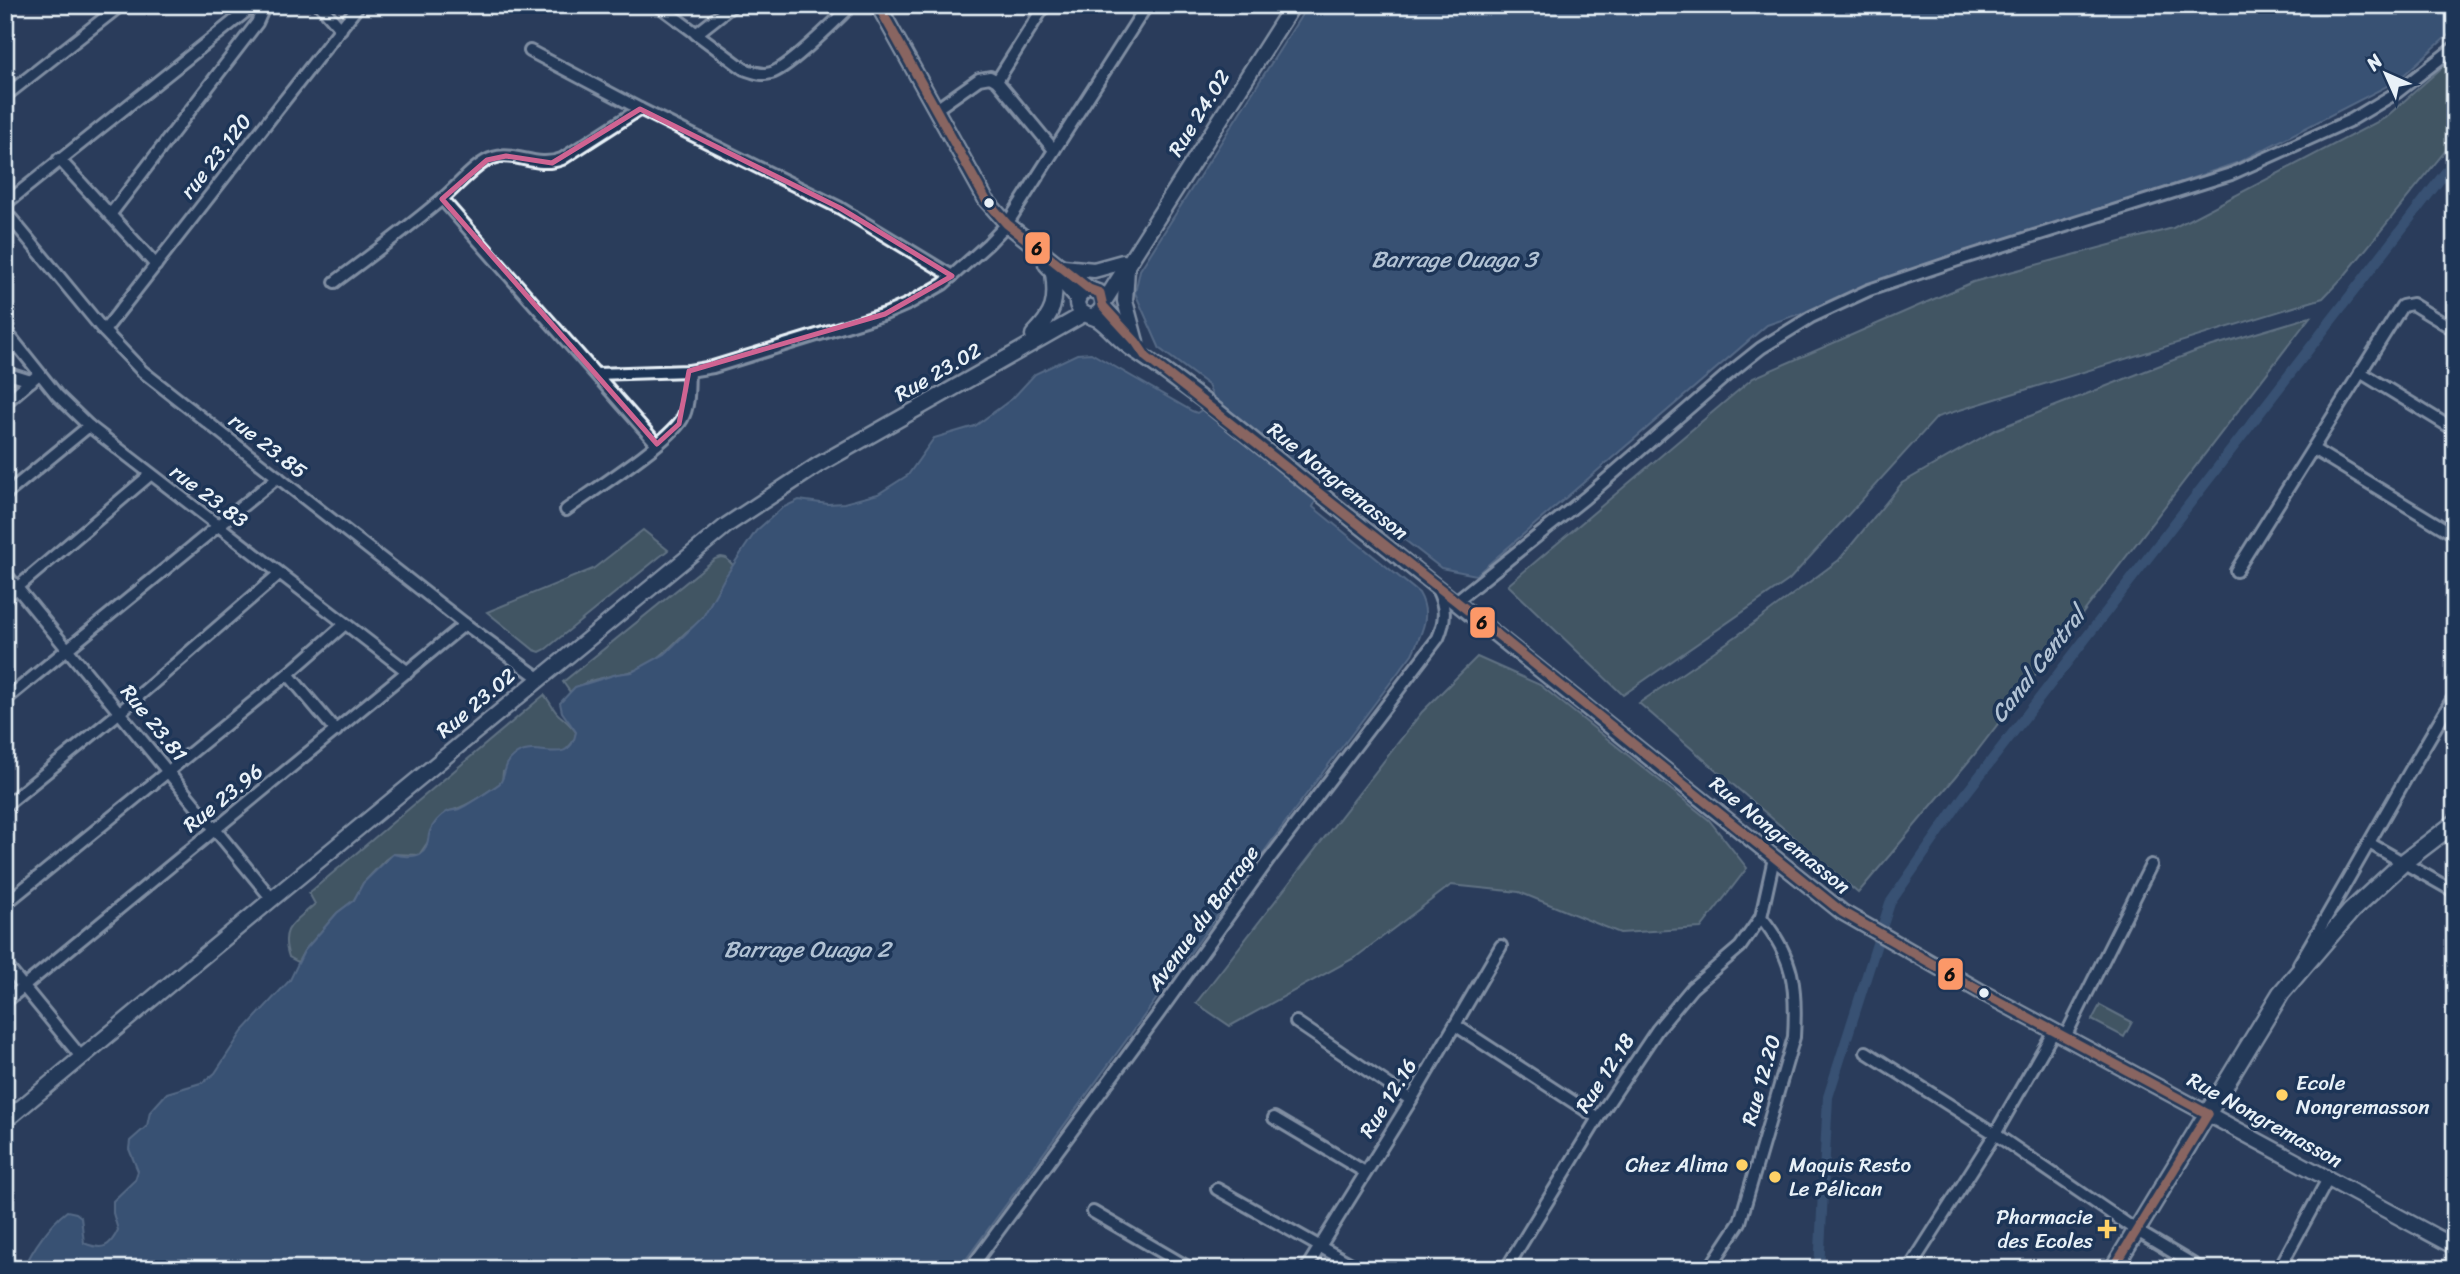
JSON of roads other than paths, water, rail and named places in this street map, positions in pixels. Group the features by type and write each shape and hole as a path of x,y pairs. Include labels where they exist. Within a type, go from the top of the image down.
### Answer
{"main road":[{"path":"2113,1269 2281,993 2351,911 2404,862 2455,823"}],"street":[{"path":"5,96 121,5"},
{"path":"5,204 254,5"},
{"path":"110,215 257,23 265,5"},
{"path":"320,5 341,29"},
{"name":"rue 23.120","path":"104,331 359,5"},
{"path":"659,5 744,69 758,74 771,73 786,64 852,5"},
{"path":"696,34 733,5"},
{"name":"Rue Nongremasson","path":"878,5 986,200 1007,224 1136,342 1146,357"},
{"path":"997,81 1045,5"},
{"path":"596,374 689,371 735,361 885,314 927,294 952,276 1007,224 1147,5"},
{"name":"Rue 24.02","path":"1090,302 1141,244 1293,5"},
{"path":"1456,601 1585,498 1727,374 1761,348 1811,317 1869,290 2231,174 2351,120 2396,93 2455,47"},
{"path":"530,51 840,208 952,276"},
{"path":"935,110 979,79 990,77 997,81 1054,150"},
{"path":"335,282 442,199 487,160 506,156 543,164 552,163 640,109"},
{"path":"59,159 156,265"},
{"path":"442,199 657,444"},
{"name":"rue 23.85","path":"5,211 104,331 142,371 465,624 539,678"},
{"path":"1033,335 1045,323 1054,304 1056,269 1094,270 1125,264 1125,301 1136,342"},
{"name":"Rue Nongremasson","path":"1090,302 1130,348 1146,357 1456,601 1820,895 1886,938 2059,1034 2455,1247"},
{"name":"Rue 23.02","path":"1002,359 1033,335 1090,302"},
{"name":"Rue 23.02","path":"5,1121 680,562 756,504 818,465 1002,359 1090,302"},
{"path":"2236,571 2402,306 2412,304 2455,330"},
{"name":"rue 23.83","path":"5,330 35,378 89,426 408,672"},
{"path":"566,510 657,444 684,417 689,371"},
{"path":"2360,372 2455,430"},
{"path":"5,373 35,378"},
{"path":"5,403 35,378"},
{"path":"5,495 89,426"},
{"path":"2313,449 2455,535"},
{"path":"5,598 150,475"},
{"path":"5,700 278,477"},
{"name":"Rue 23.81","path":"5,573 272,899"},
{"path":"5,806 120,712 279,575"},
{"name":"Avenue du Barrage","path":"970,1269 1270,858 1438,638 1445,612 1434,584"},
{"name":"Rue 23.96","path":"5,1002 465,624"},
{"path":"5,904 288,674 344,625"},
{"path":"288,674 336,731"},
{"path":"2281,993 2369,843 2391,800 2455,695"},
{"path":"2369,843 2455,892"},
{"path":"1761,917 1774,858"},
{"path":"1912,1265 2059,1034 2151,865"},
{"name":"Rue 12.18","path":"1506,1269 1598,1118 1671,1011 1692,988 1740,947 1761,917"},
{"name":"Rue 12.20","path":"1709,1269 1740,1222 1794,1037 1796,1012 1792,971 1761,917"},
{"name":"Rue 12.16","path":"1306,1269 1411,1100 1501,946"},
{"path":"5,964 82,1058"},
{"path":"1296,1022 1411,1100"},
{"path":"1455,1025 1598,1118"},
{"path":"1866,1052 1995,1134 2137,1231 2201,1269"},
{"path":"1274,1118 1365,1171"},
{"path":"2279,1269 2328,1179"},
{"path":"1217,1189 1360,1269"},
{"path":"1093,1212 1191,1269"},
{"path":"2451,1269 2455,1263"}],"water":[{"name":"Barrage Ouaga 3","path":"1308,5 2455,5 2455,29 2397,81 2239,162 1767,325 1476,575 1441,568 1335,486 1327,488 1213,397 1208,385 1160,349 1135,293 1140,270"},
{"name":"Barrage Ouaga 2","path":"1091,353 1192,411 1197,413 1203,409 1316,500 1313,507 1419,593 1425,609 1424,624 1412,654 959,1269 24,1269 42,1237 67,1211 81,1217 84,1243 96,1247 109,1244 118,1230 113,1201 135,1180 138,1171 129,1149 130,1141 147,1126 150,1112 167,1093 204,1082 215,1073 242,1032 290,980 304,951 337,913 354,900 363,883 393,854 410,856 423,852 430,831 438,819 447,812 467,805 500,783 508,763 514,756 523,751 559,752 566,749 572,743 576,732 562,712 560,703 575,687 632,672 665,654 703,617 725,577 756,531 782,508 799,500 844,503 878,494 908,475 934,438 975,426 1013,398 1035,374 1077,354"}],"waterway":[{"name":"Canal Central","path":"1819,1269 1828,1097 1890,903 1964,796 2455,160"}],"place":[{"name":"Ecole Nongremasson","path":"2282,1095"},
{"name":"Chez Alima","path":"1742,1165"},
{"name":"Maquis Resto Le Pélican","path":"1775,1177"},
{"name":"Pharmacie des Ecoles","path":"2107,1229"}]}
